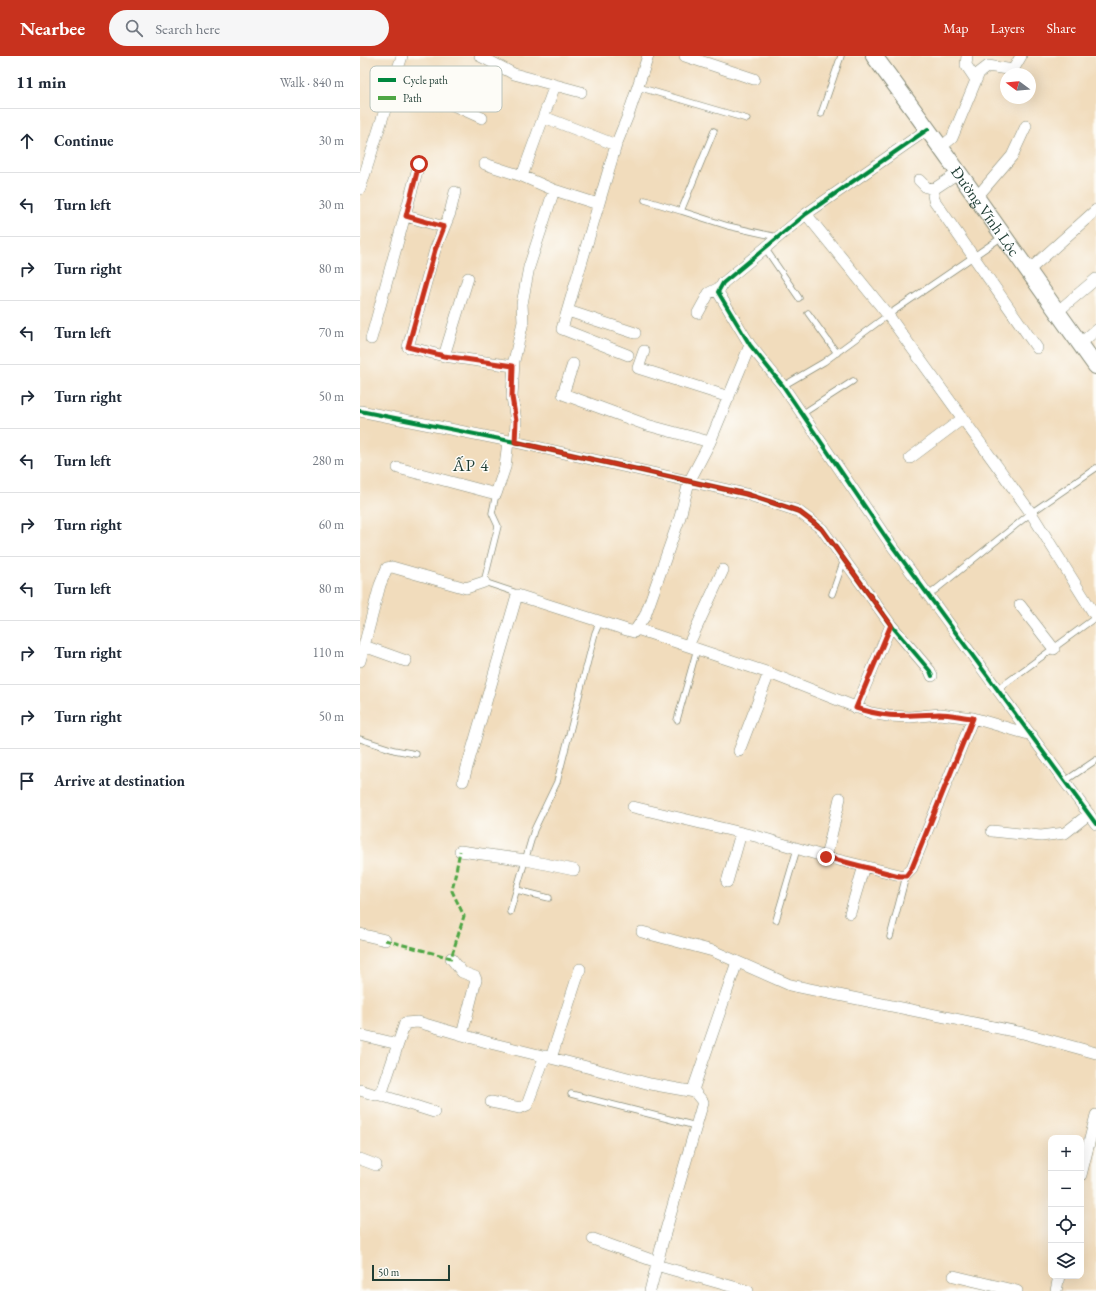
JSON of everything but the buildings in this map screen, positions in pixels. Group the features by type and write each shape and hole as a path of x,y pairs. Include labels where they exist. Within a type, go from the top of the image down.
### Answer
{"main road":[{"name":"Đường Vĩnh Lộc","path":"874,56 928,129 1027,272 1096,366"}],"street":[{"path":"399,66 402,56"},
{"path":"480,56 499,66"},
{"path":"628,355 562,329 616,145 648,56"},
{"path":"685,56 754,79"},
{"path":"967,56 966,65 976,80"},
{"path":"940,148 952,138 979,74 988,66 1013,70 1021,56"},
{"path":"502,68 514,74 581,92"},
{"path":"522,176 555,85"},
{"path":"360,189 362,174 384,112"},
{"path":"469,112 482,118"},
{"path":"544,118 616,145"},
{"path":"976,198 1012,156 1026,126"},
{"path":"698,313 709,293 721,287 806,214 928,129"},
{"path":"370,339 406,216 419,164"},
{"path":"486,164 522,176 554,190 598,204"},
{"path":"958,173 934,189 934,200 1037,348"},
{"path":"919,180 926,187 934,189"},
{"path":"398,468 496,494 505,466 516,421 512,397 513,366 523,322 522,304 529,267 554,190"},
{"path":"455,192 450,213 435,250 408,347 444,356 513,366"},
{"path":"1027,272 1096,210"},
{"path":"806,214 888,315 1031,513 1096,617"},
{"path":"406,216 444,227"},
{"path":"444,356 468,278"},
{"path":"1057,312 1096,279"},
{"path":"721,287 718,292 750,345 783,386 887,539 1096,824"},
{"path":"568,311 635,332"},
{"path":"1080,344 1096,330"},
{"path":"463,781 517,595 634,632 637,629 645,616 680,517 689,482 710,442 750,345"},
{"path":"644,351 638,368 728,397"},
{"path":"573,364 563,394 647,425 710,442"},
{"path":"360,412 511,442 746,494 798,511 822,529 891,625 930,671 932,676"},
{"path":"910,458 962,419"},
{"path":"360,661 380,585 387,568 392,567 466,588 484,582"},
{"path":"693,648 723,570"},
{"path":"1020,605 1054,648"},
{"path":"856,708 891,625"},
{"path":"637,629 770,673 819,691 856,708 888,716 910,717 940,714 973,718 1032,735"},
{"path":"364,646 406,662"},
{"path":"739,751 770,673"},
{"path":"633,808 741,834 899,876 906,876 912,868 937,811 973,718"},
{"path":"826,857 840,798"},
{"path":"992,831 1041,836 1066,833 1089,814"},
{"path":"727,882 741,834"},
{"path":"460,851 526,860 574,870"},
{"path":"850,913 864,866"},
{"path":"642,932 714,951 790,984 1023,1033 1096,1053"},
{"path":"360,934 385,940"},
{"path":"452,958 462,972 475,977 476,980 462,1035"},
{"path":"650,1291 703,1102 693,1090 737,962"},
{"path":"491,1102 520,1108 527,1105 548,1057 580,969"},
{"path":"377,1094 383,1089 406,1023 418,1022 650,1084 695,1092"},
{"path":"360,1035 398,1044"},
{"path":"360,1090 434,1112"},
{"path":"1082,1171 1096,1115"},
{"path":"360,1159 376,1165"},
{"path":"593,1239 657,1264 748,1291"},
{"path":"954,1276 1018,1291"},
{"path":"1056,1291 1058,1279"}],"lane":[{"path":"820,114 842,56"},
{"path":"638,87 747,119"},
{"path":"681,211 714,131"},
{"path":"645,200 728,226 777,238"},
{"path":"783,386 837,353 888,315 1003,237"},
{"path":"765,248 799,298"},
{"path":"808,314 837,353"},
{"path":"802,414 853,381"},
{"path":"929,595 1031,513 1096,468"},
{"path":"496,494 492,513 498,526 484,582 514,592 517,595"},
{"path":"832,594 844,560"},
{"path":"998,689 1096,617"},
{"path":"510,912 534,830 557,782 595,633 600,621"},
{"path":"677,720 693,648"},
{"path":"360,738 394,750 416,754"},
{"path":"1065,780 1096,760"},
{"path":"776,920 797,849"},
{"path":"890,937 906,876"},
{"path":"517,890 549,898"},
{"path":"571,1094 696,1126"}],"marked path":[{"path":"385,940 451,958 464,916 452,891 460,851"}],"cycle path":[{"path":"928,129 806,214 723,283 718,292 750,345 783,386 887,539 1096,824"},
{"path":"360,411 515,442 746,494 798,511 822,529 891,625 930,671 932,676"}],"district":[{"name":"ẤP 4","path":"471,465"}],"route":[{"path":"419,164 406,216 444,227 435,250 408,347 444,356 513,366 512,397 516,421 515,442 746,494 798,511 822,529 891,625 856,708 871,713 888,716 910,717 940,714 973,718 937,811 912,868 906,876 899,876 826,857"}]}
